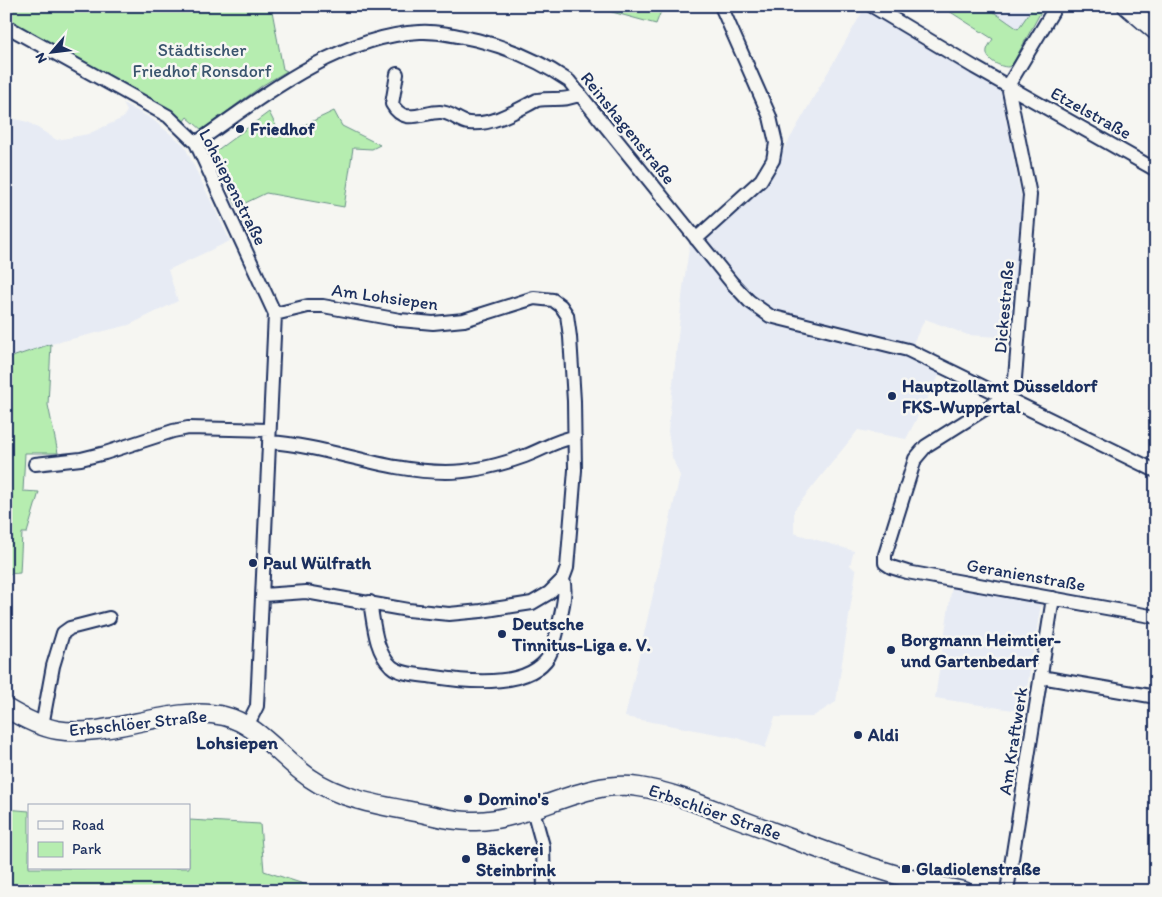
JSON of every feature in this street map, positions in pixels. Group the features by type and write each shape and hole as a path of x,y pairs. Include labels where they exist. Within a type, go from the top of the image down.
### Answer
{"street":[{"path":"696,239 761,180 773,160 776,143 770,117 721,6"},
{"name":"Etzelstraße","path":"872,6 1156,170"},
{"path":"1008,86 1056,6"},
{"path":"1127,6 1156,30"},
{"name":"Lohsiepenstraße","path":"6,26 168,116 196,143 276,314 258,706 247,726"},
{"name":"Reinshagenstraße","path":"196,143 282,84 352,48 403,34 438,32 491,44 543,63 569,82 696,239 749,301 770,316 908,350 1156,471"},
{"path":"396,74 392,104 401,114 415,117 440,112 470,123 486,122 502,117 537,100 545,98 568,100 580,94"},
{"name":"Dickestraße","path":"1004,397 1015,378 1030,195 1008,86"},
{"name":"Am Lohsiepen","path":"276,314 308,306 323,306 400,320 433,323 464,320 534,298 553,300 561,306 567,315 574,401 575,470 570,538 563,579 565,587 562,608 548,657 536,670 523,676 503,680 454,680 393,668 381,654 370,602"},
{"name":"Geranienstraße","path":"1004,397 926,446 915,459 885,555 886,563 891,567 1156,617"},
{"path":"35,464 105,454 173,431 188,428 269,436 406,470 448,472 507,462 526,456 561,439 574,437"},
{"path":"263,595 306,592 408,610 449,614 532,603 549,593 563,579"},
{"name":"Am Kraftwerk","path":"1007,891 1054,598"},
{"name":"Erbschlöer Straße","path":"42,726 63,632 70,628 109,618"},
{"path":"1041,677 1156,697"},
{"name":"Erbschlöer Straße","path":"6,708 42,726 60,730 88,730 206,713 227,717 247,726 310,779 328,789 357,799 447,818 476,822 506,818 587,792 618,786 636,786 661,791 834,854 941,889 964,891"},
{"path":"533,810 542,846 544,891"}],"shaded area":[{"path":"985,6 1034,6 1018,29"},
{"path":"864,9 1000,88 1021,196 1013,338 968,335 925,319 914,341 910,358 941,372 906,439 858,430 794,510 794,533 854,551 850,565 856,571 836,702 812,717 775,717 765,748 738,738 625,717 680,476 672,457 668,431 683,288 690,243 710,237 760,191"},
{"path":"123,103 152,119 184,145 230,241 168,270 178,301 129,325 51,344 6,361 6,117 28,122 57,140 88,134 123,118 127,111"},
{"path":"952,586 1041,604 1026,694 1019,711 935,698"}],"green space":[{"name":"Städtischer Friedhof Ronsdorf","path":"6,6 281,6 272,11 283,69 287,71 263,85 202,130 187,117 184,121 6,21"},
{"path":"590,6 663,6 656,24"},
{"path":"941,6 985,6 1018,29 1034,6 1044,6 1012,65 1008,67 997,64 988,57 987,50 993,39"},
{"path":"334,111 342,126 380,145 372,149 353,148 344,207 266,193 237,207 210,147 212,145 216,151 269,112 281,136"},
{"path":"51,344 48,405 58,453 25,453 23,491 39,492 27,533 22,533 20,573 6,574 6,361"},
{"path":"6,809 28,811 28,870 190,870 190,820 260,824 264,871 325,891 6,891"}],"place":[{"name":"Friedhof","path":"240,129"},
{"name":"Hauptzollamt Düsseldorf FKS-Wuppertal","path":"892,396"},
{"name":"Paul Wülfrath","path":"253,563"},
{"name":"Deutsche Tinnitus-Liga e. V.","path":"502,634"},
{"name":"Borgmann Heimtier- und Gartenbedarf","path":"891,650"},
{"name":"Aldi","path":"858,735"},
{"name":"Domino's","path":"468,799"},
{"name":"Bäckerei Steinbrink","path":"466,859"},
{"name":"Gladiolenstraße","path":"906,869"}],"district":[{"name":"Lohsiepen","path":"237,742"}]}
